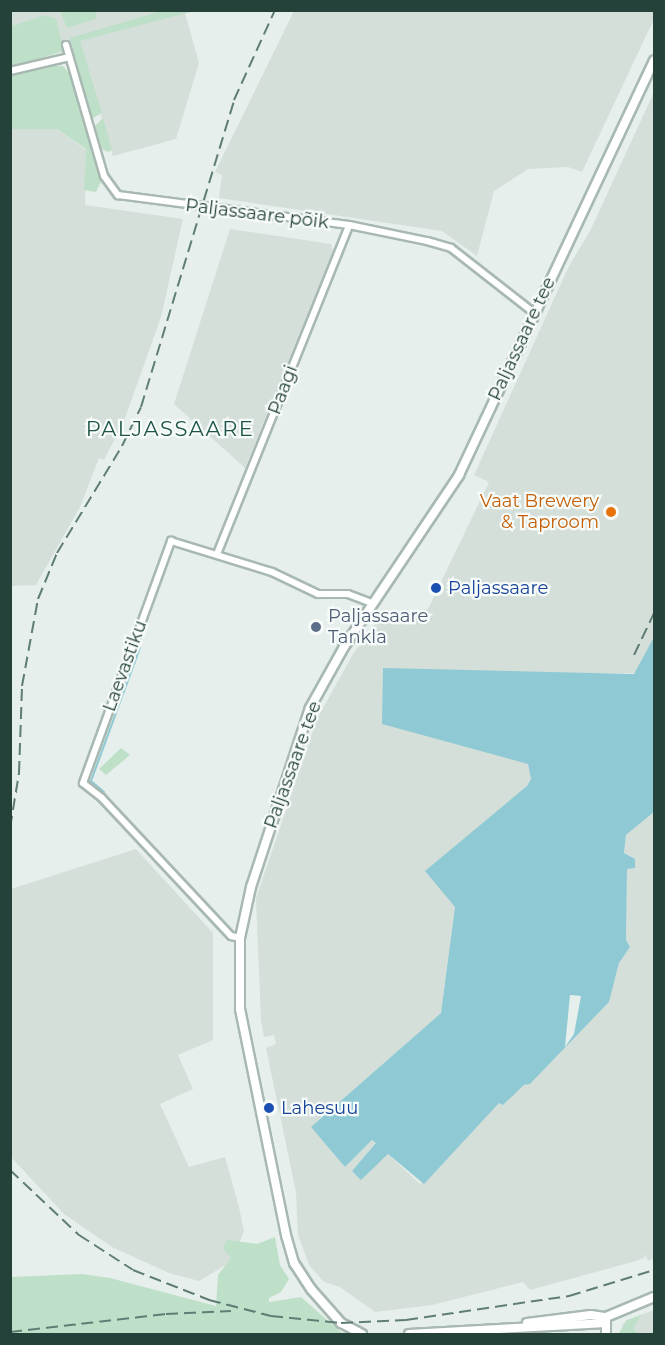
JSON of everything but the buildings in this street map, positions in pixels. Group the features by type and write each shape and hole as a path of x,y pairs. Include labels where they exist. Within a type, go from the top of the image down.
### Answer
{"street":[{"name":"Paljassaare põik","path":"66,45 104,177 117,195 349,225 451,248 534,312"},
{"path":"10,71 69,57"},
{"name":"Paljassaare tee","path":"362,1335 341,1323 294,1263 240,1009 240,938 254,876 310,708 372,603 459,475 654,61"},
{"name":"Paagi","path":"217,554 349,225"},
{"name":"Laevastiku","path":"240,938 231,936 102,798 83,783 171,541 272,572 318,594 348,594 372,603"},
{"path":"409,1335 606,1320 654,1297"},
{"path":"606,1320 606,1335"}],"shaded area":[{"path":"654,10 654,19 582,172 568,167 528,169 494,191 477,256 442,231 219,198 222,175 215,172 294,11"},
{"path":"11,11 194,11 185,13 199,63 176,139 113,156 80,42 11,60"},
{"path":"654,92 654,637 637,673 591,673 528,764 531,779 455,907 441,1013 311,1127 345,1167 372,1140 377,1143 352,1171 361,1179 388,1154 420,1184 500,1102 503,1105 524,1085 530,1084 609,1002 619,963 630,947 626,940 627,868 635,868 635,859 624,853 626,835 654,812 654,1258 648,1261 645,1254 644,1258 636,1261 530,1290 523,1282 432,1305 375,1312 340,1287 324,1282 309,1265 298,1235 296,1192 266,1048 276,1044 274,1035 264,1037 261,1021 256,898 317,719 353,654 383,614 428,609 489,482 474,475 568,268 591,229"},
{"path":"10,129 57,129 86,150 85,205 183,219 161,317 124,421 104,460 99,458 80,507 36,585 11,586"},
{"path":"230,229 331,244 333,251 245,468 174,404"},
{"path":"136,849 213,933 213,1040 178,1055 193,1089 160,1104 189,1167 225,1157 239,1207 244,1231 232,1261 199,1281 169,1273 112,1247 64,1214 11,1157 11,889"},
{"path":"654,1310 654,1334 623,1334 622,1325 627,1320"}],"green space":[{"path":"60,11 96,11 96,19 67,28"},
{"path":"161,11 194,11 80,41 102,113 91,119 70,38"},
{"path":"46,15 56,19 64,51 10,68 11,26"},
{"path":"48,65 63,66 70,74 101,182 96,192 84,190 86,149 57,129 11,129 11,76"},
{"path":"103,118 112,150 108,152 102,149 95,126"},
{"path":"121,748 130,755 106,775 99,769"},
{"path":"275,1237 280,1265 289,1279 281,1292 269,1298 269,1302 301,1297 343,1334 11,1334 11,1277 82,1274 110,1278 216,1306 218,1275 231,1258 223,1248 227,1240 257,1244"},
{"path":"641,1315 633,1329 639,1334 619,1333 627,1320"}],"water":[{"path":"654,637 654,812 626,835 624,853 635,859 635,868 627,869 626,940 630,947 619,963 609,1002 530,1084 524,1085 503,1105 499,1103 424,1184 388,1154 361,1180 352,1171 376,1143 372,1140 345,1167 311,1127 441,1013 455,907 425,871 527,786 531,779 528,764 382,724 383,668 634,674"}],"pier":[{"path":"570,995 581,996 574,1034 565,1047"}],"waterway":[{"path":"104,792 91,781 140,648"}],"railway":[{"path":"10,828 19,773 22,686 38,599 57,553 122,446 141,407 234,100 275,10"},
{"path":"634,655 654,613"},
{"path":"10,1170 79,1235 133,1270 209,1300 271,1316 341,1323 406,1320 569,1296 654,1270"},
{"path":"10,1332 166,1314 231,1311"}],"place":[{"name":"Vaat Brewery & Taproom","path":"611,512"},
{"name":"Paljassaare","path":"436,588"},
{"name":"Paljassaare Tankla","path":"316,627"},
{"name":"Lahesuu","path":"269,1108"}],"district":[{"name":"PALJASSAARE","path":"170,429"}]}
